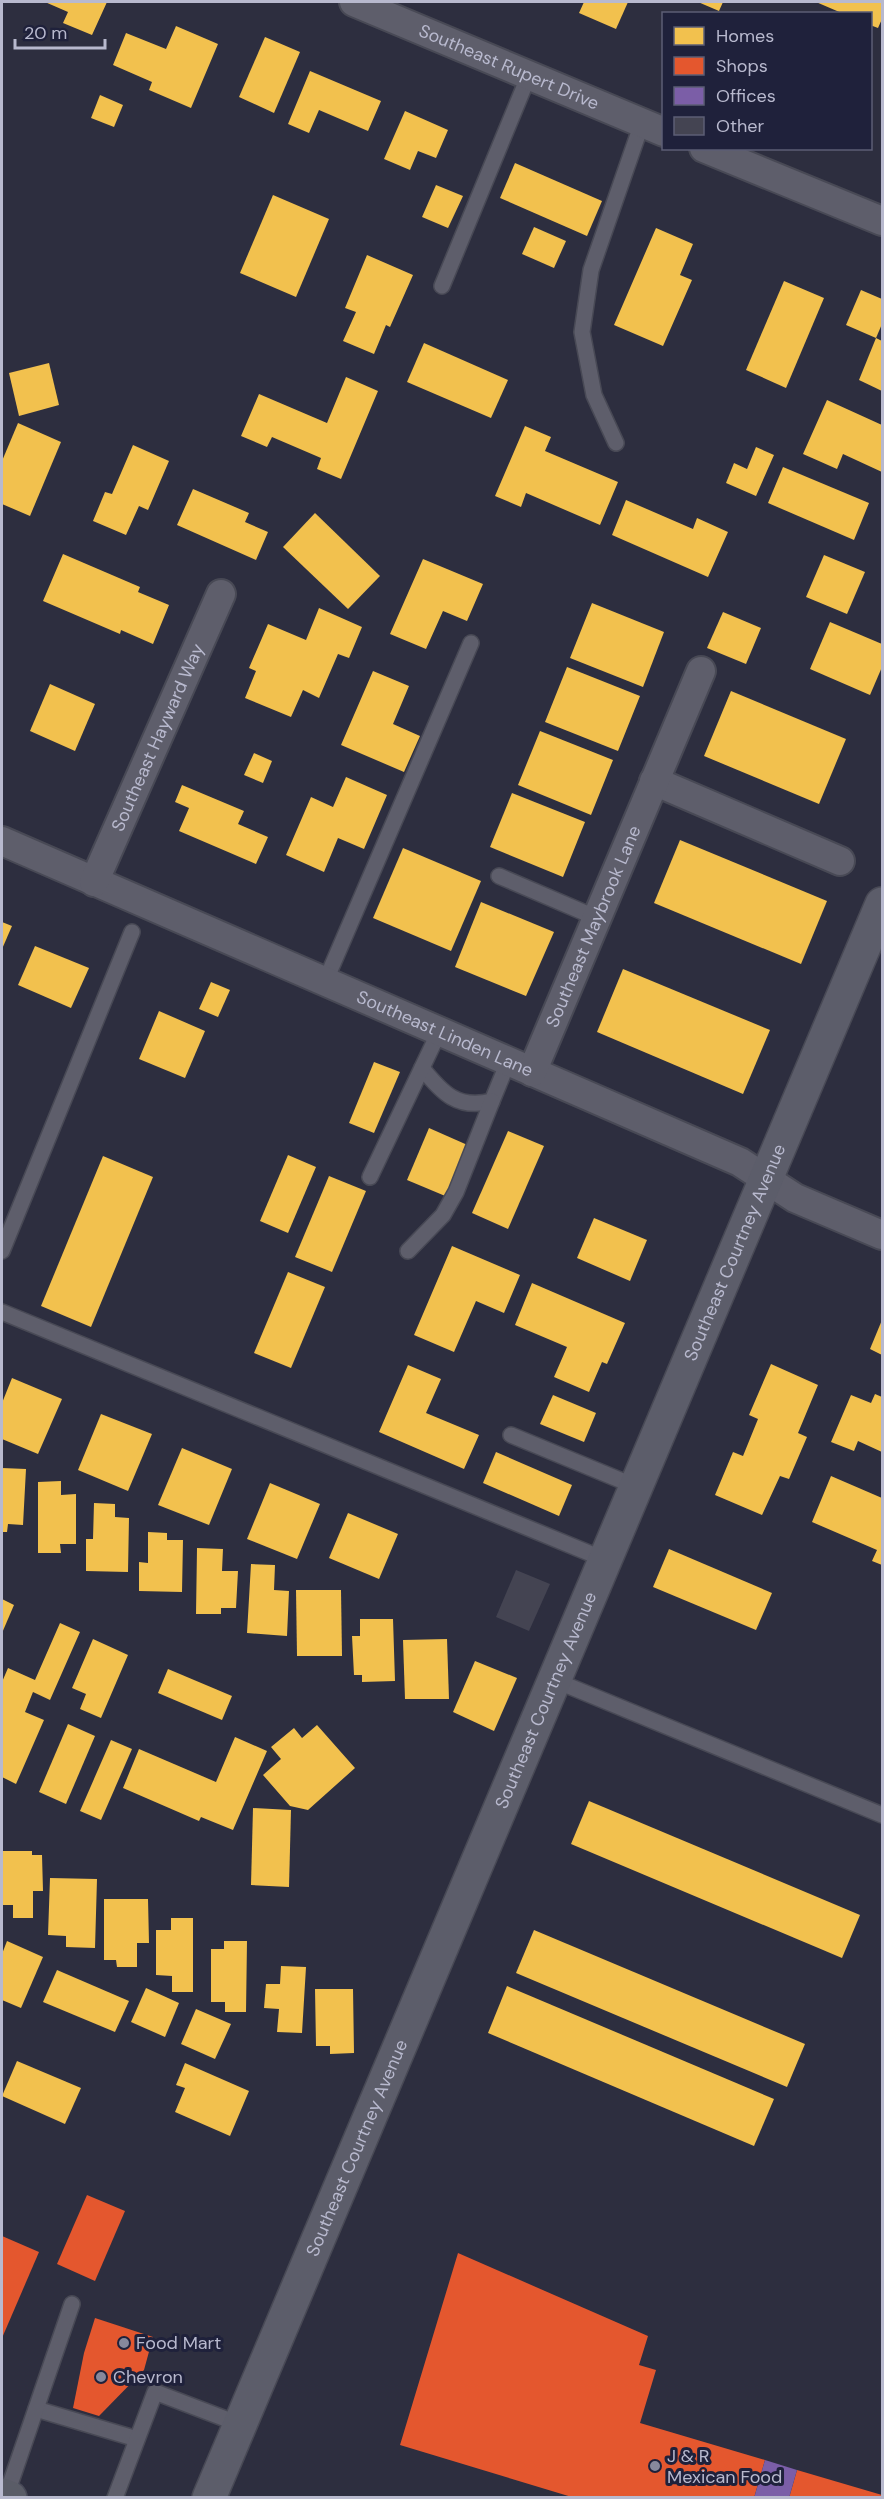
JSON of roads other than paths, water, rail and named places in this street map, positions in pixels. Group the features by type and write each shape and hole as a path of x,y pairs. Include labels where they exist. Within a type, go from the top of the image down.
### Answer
{"street":[{"name":"Southeast Rupert Drive","path":"354,2 653,127"},
{"path":"709,150 882,221"},
{"name":"Southeast Hayward Way","path":"94,882 221,594"},
{"name":"Southeast Maybrook Lane","path":"520,1067 597,918 701,671"},
{"path":"654,781 840,861"},
{"name":"Southeast Linden Lane","path":"2,841 740,1162 795,1198 882,1235"},
{"name":"Southeast Courtney Avenue","path":"209,2498 882,904"}],"lane":[{"path":"442,286 529,75"},
{"path":"616,442 594,394 582,332 591,270 653,127"},
{"path":"325,982 471,643"},
{"path":"499,876 597,918"},
{"path":"2,1251 132,932"},
{"path":"370,1178 439,1032"},
{"path":"408,1251 443,1215 456,1192 492,1101 520,1067"},
{"path":"422,1068 437,1087 454,1100 480,1104 492,1101"},
{"path":"2,1312 606,1560"},
{"path":"511,1435 637,1487"},
{"path":"555,1680 882,1815"},
{"path":"6,2496 72,2304"},
{"path":"115,2498 155,2392 239,2424"},
{"path":"36,2409 137,2439"}],"place":[{"name":"Food Mart","path":"124,2343"},
{"name":"Chevron","path":"101,2377"},
{"name":"J & R Mexican Food","path":"655,2466"}]}
